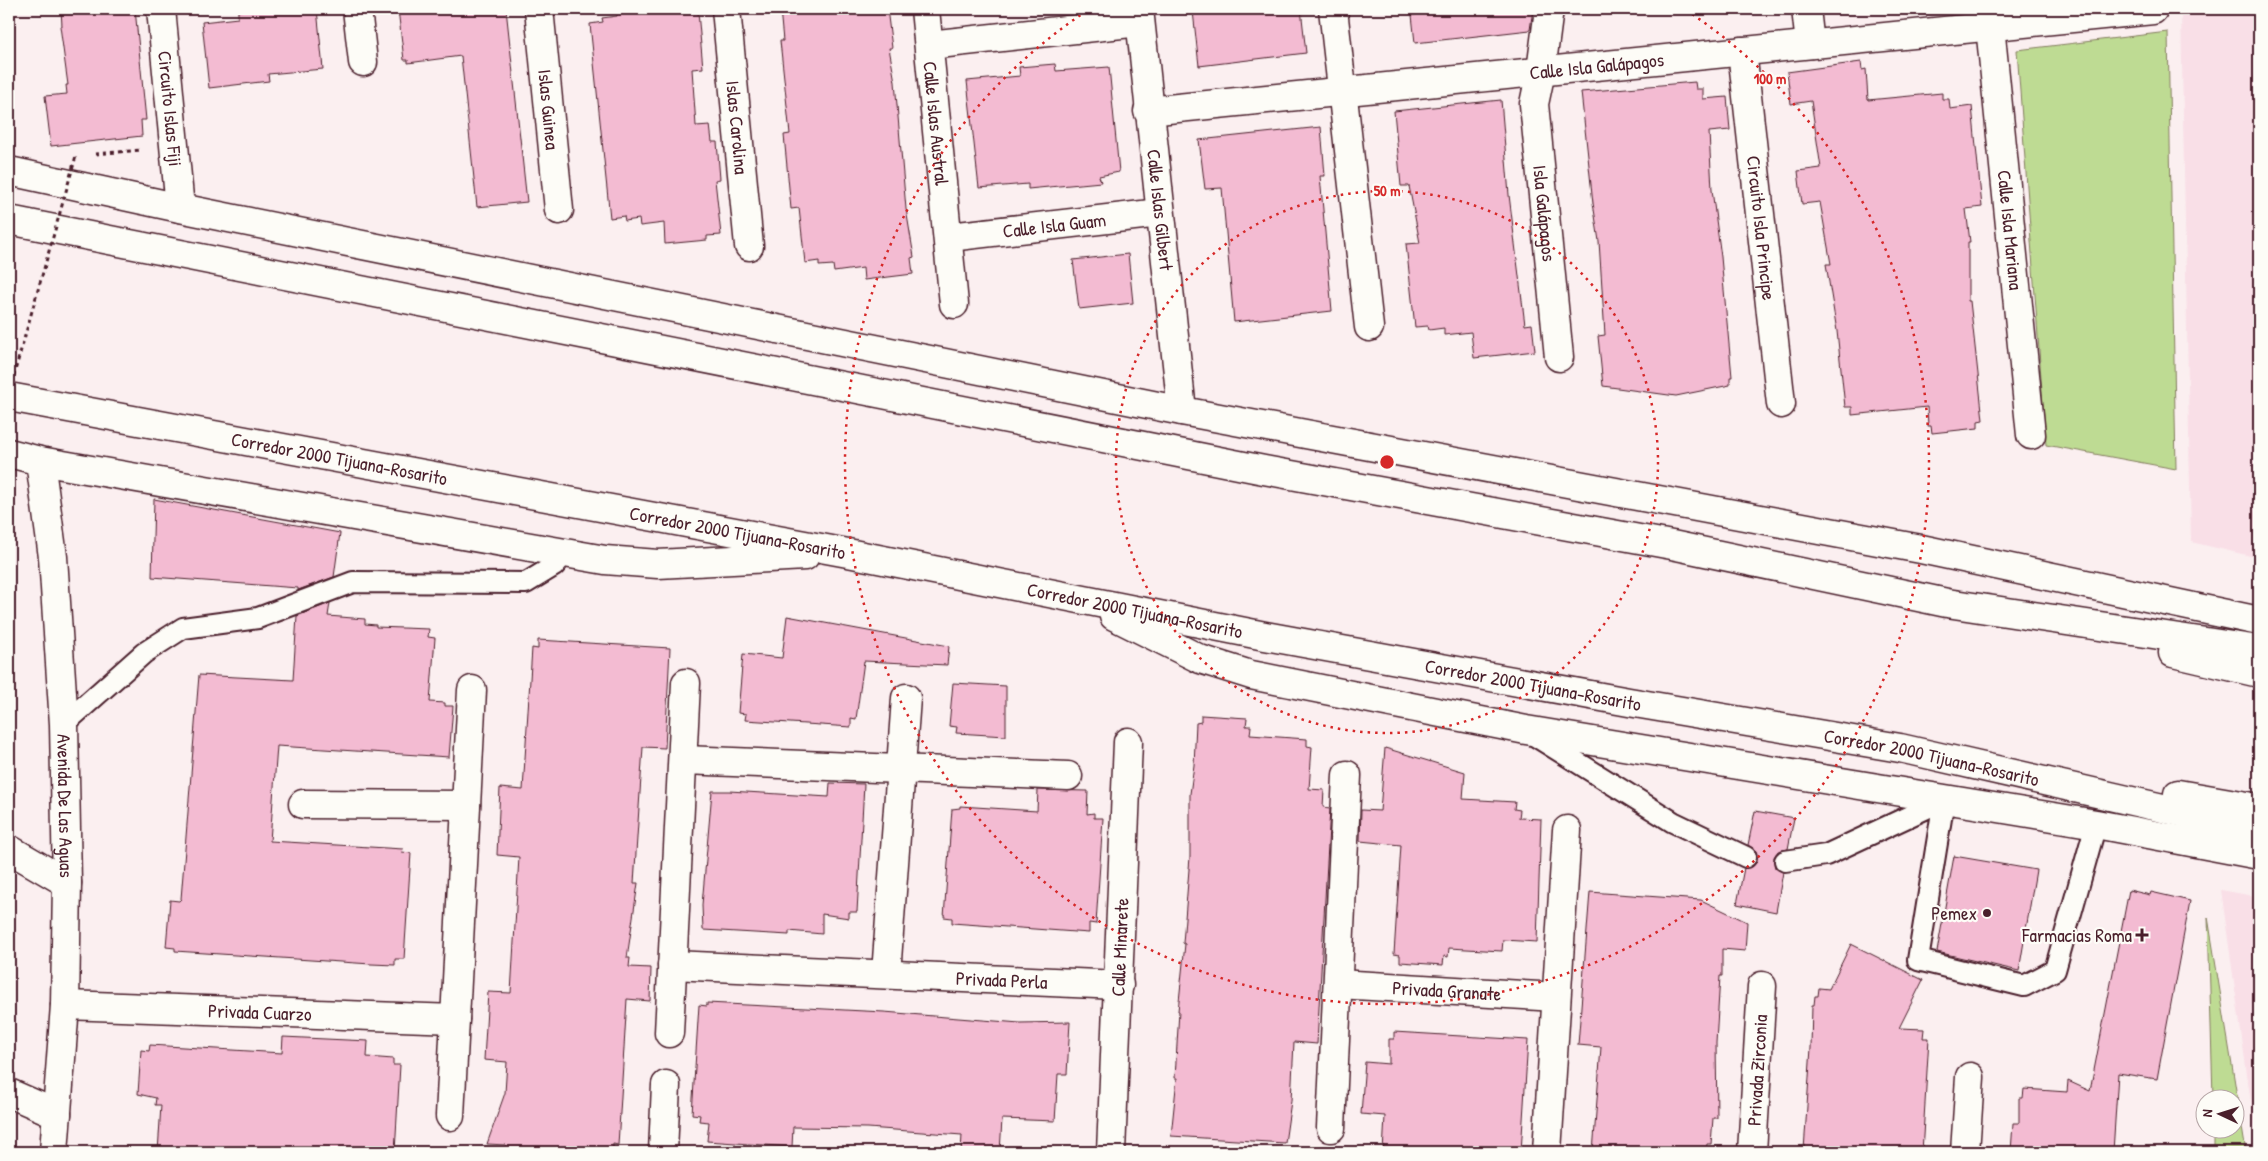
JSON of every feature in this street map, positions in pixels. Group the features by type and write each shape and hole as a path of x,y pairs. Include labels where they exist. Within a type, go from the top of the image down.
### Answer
{"main road":[{"name":"Circuito Islas Fiji","path":"161,9 180,208"},
{"path":"357,9 363,62"},
{"name":"Islas Guinea","path":"539,9 559,210"},
{"name":"Islas Carolina","path":"726,9 749,246"},
{"name":"Calle Islas Austral","path":"925,9 949,237 954,304"},
{"path":"1333,9 1369,327"},
{"name":"Isla Galápagos","path":"1549,9 1541,71 1534,104 1534,128 1559,357"},
{"path":"1806,9 1810,44"},
{"name":"Calle Isla Galápagos","path":"1148,111 1990,26 2046,14 2153,10"},
{"path":"929,45 1140,15"},
{"name":"Calle Islas Gilbert","path":"1140,15 1148,111 1182,411"},
{"name":"Calle Isla Mariana","path":"1990,26 2031,435"},
{"name":"Circuito Isla Principe","path":"1742,51 1781,404"},
{"path":"9,171 180,208 1182,411 1921,549 2259,621"},
{"name":"Calle Isla Guam","path":"949,237 1160,214"},
{"path":"9,220 1264,470 1672,545 1947,603 2259,673"},
{"name":"Corredor 2000 Tijuana-Rosarito","path":"9,397 848,553 1265,636 1579,694 1900,748 2259,830"},
{"path":"9,453 40,461 605,560 658,564 848,553"},
{"name":"Avenida De Las Aguas","path":"40,461 53,556 64,724 67,883 65,1005 54,1152"},
{"path":"1082,600 1200,659 1251,676 1526,730 2096,824 2259,855"},
{"path":"1947,603 2259,650"},
{"path":"669,1033 684,760 686,683"},
{"path":"450,1116 472,690"},
{"path":"886,974 906,698"},
{"name":"Calle Minarete","path":"1111,1152 1128,742"},
{"path":"1900,748 2259,808"},
{"path":"684,760 1068,776"},
{"path":"1332,1128 1347,775"},
{"path":"303,804 466,805"},
{"path":"1546,1152 1567,830"},
{"path":"9,849 67,883"},
{"name":"Privada Perla","path":"672,965 1119,985"},
{"name":"Privada Granate","path":"1338,984 1556,997"},
{"name":"Privada Zirconia","path":"1752,1152 1762,986"},
{"name":"Privada Cuarzo","path":"65,1005 455,1019"},
{"path":"1965,1152 1970,1077"},
{"path":"663,1152 666,1085"},
{"path":"9,1093 57,1114"}],"lane":[{"path":"64,724 144,653 183,628 258,618 353,582 526,583 554,566 565,553"},
{"path":"1526,730 1673,822 1746,856"},
{"path":"1944,800 1918,960 2024,986 2055,970 2096,824"},
{"path":"1785,861 1826,855 1944,800"}],"path":[{"path":"101,154 174,146"},
{"path":"9,392 76,156"}],"shaded area":[{"path":"2181,9 2259,9 2259,558 2191,542"},
{"path":"2221,890 2259,897 2259,1152 2258,1152"}],"green space":[{"path":"2168,32 2176,469 2046,445 2017,50"},
{"path":"2208,917 2236,1088 2213,1088"},
{"path":"2214,1138 2244,1138 2246,1152 2214,1152"}],"building":[{"path":"61,9 135,9 146,120 141,120 142,136 51,146 45,96 67,94 66,85 68,85 60,26 62,26"},
{"path":"257,9 317,9 323,69 268,74 269,81 209,88 202,22 238,18 238,11"},
{"path":"398,9 506,9 527,202 477,207 461,56 408,63 408,60 404,60"},
{"path":"617,9 684,9 684,14 698,12 703,68 692,69 696,126 710,125 712,142 717,142 720,179 715,180 721,235 707,236 707,240 665,244 664,223 640,226 639,219 625,221 624,216 610,218 590,24 603,22 602,18 617,16"},
{"path":"780,9 887,9 892,48 889,48 895,82 906,209 914,257 911,258 913,274 864,280 863,268 834,272 833,265 819,266 819,261 805,263 799,208 791,209 784,135 790,134 780,41 783,41"},
{"path":"1210,9 1301,9 1306,53 1199,66 1193,11"},
{"path":"1468,9 1533,9 1530,30 1415,43 1412,15"},
{"path":"1861,62 1862,70 1866,69 1868,100 1942,93 1942,99 1949,99 1950,109 1972,106 1982,207 1966,209 1970,242 1968,242 1968,301 1970,301 1983,420 1978,421 1978,428 1932,433 1931,426 1928,426 1927,407 1852,415 1852,407 1845,407 1837,331 1826,264 1831,264 1820,202 1802,204 1798,171 1821,168 1811,101 1791,104 1787,72"},
{"path":"1055,64 1056,71 1109,67 1119,172 1099,176 1101,182 1028,189 1028,184 979,188 967,81 1020,76 1019,67"},
{"path":"1695,82 1696,89 1703,89 1703,99 1727,97 1730,130 1709,132 1712,190 1721,257 1732,377 1730,377 1730,385 1676,396 1603,386 1598,336 1605,335 1599,241 1581,92"},
{"path":"1501,100 1509,195 1525,325 1532,324 1535,351 1474,358 1471,332 1444,335 1444,328 1429,330 1428,326 1415,327 1406,244 1420,243 1409,186 1401,186 1394,111"},
{"path":"1321,127 1325,176 1320,176 1332,311 1234,322 1222,188 1205,189 1199,140"},
{"path":"1128,254 1133,303 1079,309 1073,260"},
{"path":"154,499 340,533 334,577 298,590 298,588 152,577"},
{"path":"330,603 328,616 365,619 365,624 376,625 376,627 429,629 428,637 435,638 430,702 445,703 445,706 453,706 449,757 277,746 270,841 403,849 402,852 411,853 404,959 395,959 395,965 371,964 175,951 175,948 166,947 170,900 179,901 181,899 199,675 293,680 297,616"},
{"path":"787,616 949,646 947,665 864,661 856,719 851,718 851,727 745,720 746,714 738,713 743,654 782,658"},
{"path":"538,640 670,648 665,748 643,747 634,883 638,883 627,958 630,958 629,967 651,968 650,1001 627,999 618,1145 613,1144 613,1152 505,1152 506,1145 487,1144 505,1093 507,1062 484,1060 488,992 511,993 519,857 497,855 500,788 523,790 532,648 538,649"},
{"path":"953,683 1006,686 1006,736 956,733 957,727 949,726"},
{"path":"1201,715 1247,718 1246,726 1251,726 1250,735 1307,739 1307,746 1312,747 1309,789 1324,790 1323,807 1330,808 1317,1044 1294,1042 1291,1101 1285,1143 1171,1136 1177,1078 1175,1078 1178,1011 1185,944 1183,943 1190,857 1190,794 1194,765 1196,723 1201,722"},
{"path":"1385,748 1465,772 1463,799 1515,802 1514,809 1520,810 1519,818 1541,819 1537,942 1503,940 1502,951 1449,948 1448,957 1444,956 1443,965 1400,962 1400,955 1394,954 1401,845 1360,841 1361,810 1380,811"},
{"path":"830,783 864,784 857,912 849,912 849,918 822,914 822,934 789,931 789,935 703,930 702,905 712,791 829,797"},
{"path":"1038,790 1088,791 1087,814 1094,813 1094,818 1103,818 1096,924 1089,923 1089,933 952,923 952,918 944,917 952,809 960,808 960,806 1037,811"},
{"path":"1755,811 1794,818 1788,849 1778,851 1774,857 1775,868 1783,872 1776,912 1737,904 1744,868 1752,867 1757,862 1756,851 1748,845"},
{"name":"Pemex","path":"1954,856 2036,870 2019,971 1937,952"},
{"path":"2129,890 2150,895 2151,892 2190,901 2157,1079 2118,1073 2113,1152 2011,1152 2013,1123 2019,1123 2019,1098 2023,1098 2024,1089 2067,1092 2068,1081 2090,1091"},
{"path":"1590,892 1701,900 1747,922 1745,951 1722,949 1722,976 1720,976 1716,1043 1717,1118 1713,1118 1711,1144 1707,1144 1706,1152 1593,1152 1601,1047 1578,1045"},
{"path":"1851,944 1923,980 1899,1028 1924,1029 1923,1038 1929,1038 1922,1152 1810,1152 1810,1150 1804,1150 1812,1005 1814,1005 1815,996 1818,996 1819,988 1829,989"},
{"path":"707,1003 884,1012 1020,1023 1070,1022 1067,1074 1058,1074 1055,1121 1002,1119 1000,1152 961,1152 962,1135 868,1128 793,1127 792,1147 707,1141 709,1122 699,1121 700,1115 692,1114 699,1005 707,1006"},
{"path":"1394,1032 1528,1040 1521,1152 1383,1152 1385,1116 1361,1114 1365,1062 1389,1064 1389,1039 1394,1039"},
{"path":"283,1037 368,1041 367,1057 393,1059 393,1065 400,1065 395,1152 158,1152 161,1105 155,1105 156,1098 138,1094 141,1050 149,1051 150,1045 282,1053"}],"place":[{"name":"Pemex","path":"1987,913"},
{"name":"Farmacias Roma","path":"2142,935"}]}
